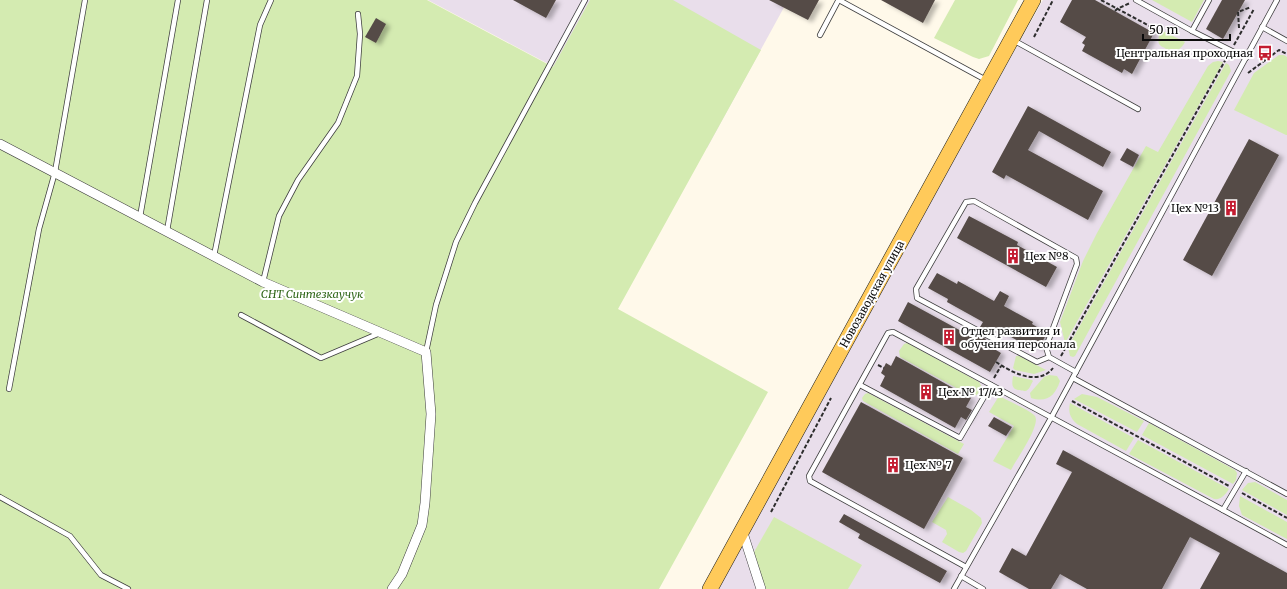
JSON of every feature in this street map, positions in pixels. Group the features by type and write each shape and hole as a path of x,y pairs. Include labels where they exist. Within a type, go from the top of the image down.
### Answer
{"main road":[{"name":"Новозаводская улица","path":"710,589 1033,0"}],"street":[{"path":"0,144 263,282 426,352 432,414 422,525 402,574 392,589"},
{"path":"742,530 761,589"}],"lane":[{"path":"9,389 39,229 55,172 85,0"},
{"path":"140,217 178,0"},
{"path":"167,231 207,0"},
{"path":"214,256 260,25 271,0"},
{"path":"426,352 436,305 456,242 475,203 584,0"},
{"path":"820,35 839,0 989,81"},
{"path":"1136,0 1246,58"},
{"path":"1192,30 1209,0"},
{"path":"954,589 1073,378 1277,0"},
{"path":"263,282 279,216 298,180 338,123 357,76 360,34 358,14"},
{"path":"1262,27 1287,41"},
{"path":"1012,39 1138,108"},
{"path":"1049,357 1037,362 917,298 916,289 966,202 974,201 1076,258 1076,264 1046,347 1049,357 1076,372"},
{"path":"241,315 321,358 380,333"},
{"path":"966,567 810,481 809,476 888,333 893,332 1287,545"},
{"path":"1073,378 1287,494"},
{"path":"860,385 960,438 991,385"},
{"path":"1223,510 1246,471"},
{"path":"0,497 70,536 102,575 128,589"},
{"path":"961,576 984,589"}],"path":[{"path":"1034,37 1053,0"},
{"path":"1101,0 1116,10 1157,30"},
{"path":"1116,10 1136,0"},
{"path":"1239,28 1238,12 1251,7"},
{"path":"996,362 1014,373 1034,377 1050,371 1057,362 1254,9"},
{"path":"1245,78 1249,71 1279,50 1287,54"},
{"path":"991,385 1002,366"},
{"path":"1072,401 1287,518"}],"shaded area":[{"path":"428,0 788,0 707,148"},
{"path":"1043,0 1287,0 1287,589 713,589"}],"green space":[{"name":"СНТ Синтезкаучук","path":"0,0 427,0 553,67 590,0 673,0 761,50 618,309 768,392 659,589 0,589"},
{"path":"955,0 1018,0 989,56 979,59 934,38"},
{"path":"1152,0 1204,0 1192,22"},
{"path":"1163,31 1185,42 1181,47 1174,51 1160,46 1158,39 1160,32"},
{"path":"1279,55 1284,55 1287,57 1287,135 1234,110 1254,73"},
{"path":"1213,62 1223,62 1065,343 1060,322 1083,261 1097,233 1146,146 1158,152 1208,66"},
{"path":"1226,63 1229,65 1231,71 1075,356 1070,356 1068,347"},
{"path":"907,343 979,382 982,387 977,395 971,396 900,357 899,351 904,344"},
{"path":"1016,356 1019,356 1046,370 1034,374 1015,370 1013,368"},
{"path":"1049,375 1057,376 1060,381 1056,391 1046,399 1042,400 1031,398 1030,393 1044,377"},
{"path":"1013,376 1032,380 1033,381 1029,389 1024,391 1013,387"},
{"path":"868,393 964,444 958,454 863,401 862,398"},
{"path":"1082,394 1097,397 1144,421 1137,432 1074,399"},
{"path":"999,396 1023,408 1035,416 1036,420 1027,443 1011,470 993,461 1014,426 989,412"},
{"path":"1070,403 1134,438 1126,451 1077,424 1070,415"},
{"path":"1149,423 1235,470 1237,473 1236,480 1233,484 1142,435"},
{"path":"1138,440 1229,489 1223,497 1214,499 1129,454"},
{"path":"1255,482 1287,500 1287,515 1242,490 1248,483"},
{"path":"1240,496 1287,522 1287,539 1242,515 1239,506"},
{"path":"948,497 971,510 981,518 982,523 966,551 963,553 942,542 947,534 946,530 932,522"},
{"path":"774,517 862,565 848,589 765,589 754,552"}],"building":[{"path":"513,0 556,0 546,18"},
{"path":"769,0 819,0 808,20"},
{"path":"881,0 935,0 923,23"},
{"path":"1072,0 1095,0 1154,33 1132,74 1124,69 1122,73 1082,51 1085,45 1082,43 1086,37 1060,22"},
{"path":"1222,0 1245,0 1223,39 1206,29"},
{"path":"376,18 386,24 376,43 365,37"},
{"path":"1028,106 1111,152 1103,167 1039,131 1028,150 1103,191 1088,220 1006,175 1004,179 992,172"},
{"name":"Цех №13","path":"1249,139 1279,155 1212,276 1183,260"},
{"path":"1127,148 1139,155 1133,167 1120,160"},
{"name":"Цех №8","path":"969,216 1018,242 1017,245 1057,267 1046,287 957,238"},
{"path":"937,273 957,284 958,281 994,301 1000,291 1009,296 1004,306 1033,322 1032,324 1047,333 1039,348 1023,340 1022,343 993,327 990,333 980,327 983,322 947,302 948,299 928,288"},
{"name":"Отдел развития и обучения персонала","path":"908,302 974,338 976,334 986,339 984,343 1001,353 990,372 898,321"},
{"name":"Цех № 17/43","path":"896,356 971,398 966,407 972,410 966,420 961,417 955,428 880,386 885,376 881,373 886,363 891,366"},
{"name":"Цех № 7","path":"861,402 963,458 924,529 822,472"},
{"path":"994,417 1012,427 1006,436 988,426"},
{"path":"1063,450 1287,573 1287,589 1200,589 1220,553 1190,537 1162,589 1087,589 1060,574 1051,589 1029,589 999,572 1012,548 1026,556 1072,472 1056,464"},
{"path":"844,514 947,571 940,583 858,538 860,534 839,522"}],"place":[{"name":"Центральная проходная","path":"1265,53"},
{"name":"Цех №13","path":"1231,208"},
{"name":"Цех №8","path":"1013,256"},
{"name":"Отдел развития и обучения персонала","path":"949,337"},
{"name":"Цех № 17/43","path":"926,392"},
{"name":"Цех № 7","path":"893,465"}]}
